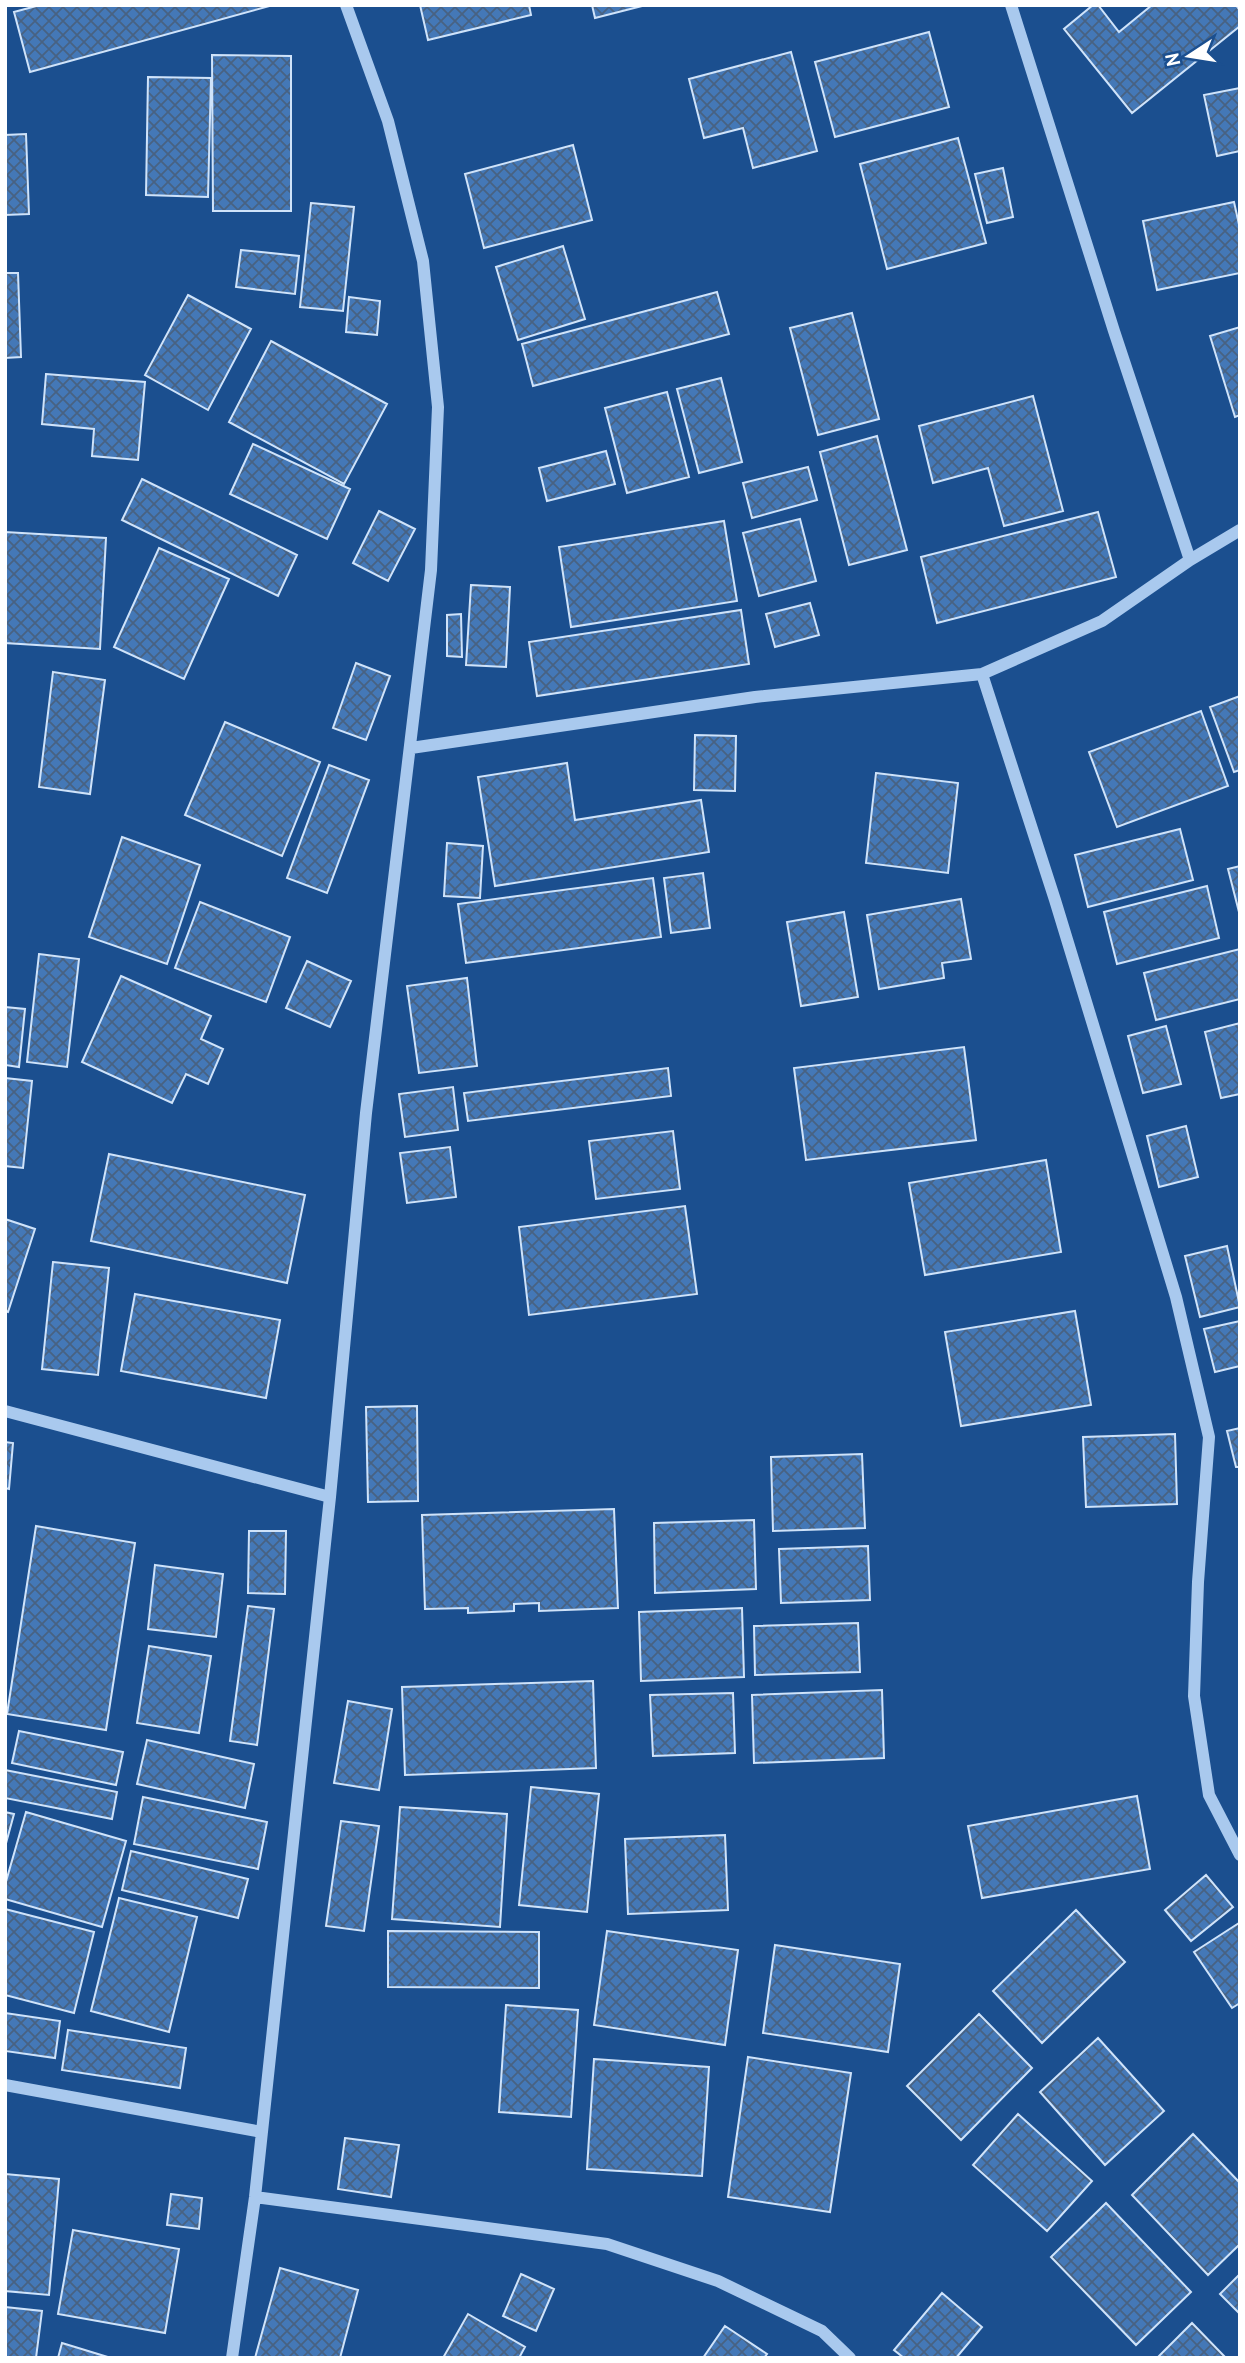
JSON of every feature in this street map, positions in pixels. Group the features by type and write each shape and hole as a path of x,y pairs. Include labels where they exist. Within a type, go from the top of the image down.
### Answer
{"street":[{"path":"232,2358 255,2197 330,1497 366,1113 431,570 438,407 423,261 388,121 346,5"},
{"path":"1011,5 1190,560"},
{"path":"411,748 755,697 982,674 1101,621 1190,560 1240,530"},
{"path":"982,674 1055,900 1172,1285 1209,1437 1198,1582 1194,1696 1209,1795 1240,1855"},
{"path":"5,1411 330,1497"},
{"path":"5,2085 262,2132"},
{"path":"255,2197 607,2244 718,2281 822,2331 850,2358"}],"building":[{"path":"40,5 273,5 30,72 14,12"},
{"path":"420,5 529,5 531,15 428,40"},
{"path":"592,5 646,5 595,18"},
{"path":"1093,5 1098,5 1119,32 1152,5 1236,5 1240,11 1240,26 1132,113 1064,29"},
{"path":"929,32 949,107 835,137 815,62"},
{"path":"791,52 817,151 753,168 743,128 704,138 689,79"},
{"path":"212,55 291,56 291,211 213,211"},
{"path":"148,77 211,78 208,197 146,195"},
{"path":"1240,88 1240,151 1217,156 1204,95"},
{"path":"26,134 29,214 5,215 5,135"},
{"path":"958,138 986,243 887,269 860,164"},
{"path":"573,145 592,220 484,248 465,174"},
{"path":"1003,168 1013,217 987,223 975,174"},
{"path":"1234,202 1240,229 1240,273 1157,290 1143,221"},
{"path":"311,203 354,207 343,311 300,307"},
{"path":"563,246 585,319 518,340 496,267"},
{"path":"241,250 299,256 295,294 236,287"},
{"path":"5,273 18,273 21,357 5,358"},
{"path":"717,292 729,334 533,386 522,344"},
{"path":"188,295 251,329 208,410 145,375"},
{"path":"349,297 380,301 377,335 346,332"},
{"path":"852,313 879,419 818,435 790,328"},
{"path":"1240,327 1240,415 1235,417 1210,336"},
{"path":"271,341 387,404 344,484 229,422"},
{"path":"46,374 145,382 138,460 92,456 94,429 42,424"},
{"path":"721,378 742,462 699,473 677,389"},
{"path":"667,392 689,477 627,493 605,408"},
{"path":"1033,396 1063,511 1004,526 988,468 933,483 919,426"},
{"path":"877,436 907,550 849,565 820,452"},
{"path":"253,444 350,489 327,539 230,494"},
{"path":"606,451 615,484 547,501 539,468"},
{"path":"808,467 817,500 752,518 743,483"},
{"path":"142,479 297,555 278,596 122,520"},
{"path":"379,511 415,529 388,581 353,563"},
{"path":"1098,512 1116,577 937,623 921,557"},
{"path":"800,519 816,581 759,596 743,533"},
{"path":"724,521 737,601 571,627 559,547"},
{"path":"5,532 106,538 100,649 5,643"},
{"path":"159,548 229,579 184,679 114,647"},
{"path":"471,585 510,587 506,667 466,665"},
{"path":"810,603 819,635 775,647 766,614"},
{"path":"741,610 749,664 537,696 529,642"},
{"path":"461,614 462,657 447,656 447,615"},
{"path":"356,663 390,676 366,740 333,728"},
{"path":"53,672 105,680 90,794 39,787"},
{"path":"1240,696 1240,770 1234,772 1210,707"},
{"path":"1201,711 1228,786 1117,827 1089,752"},
{"path":"225,722 320,762 282,856 185,815"},
{"path":"695,735 736,736 735,791 694,790"},
{"path":"567,763 575,820 701,800 709,852 495,886 478,777"},
{"path":"329,765 369,780 327,893 287,878"},
{"path":"876,773 958,783 948,873 866,863"},
{"path":"1180,829 1193,880 1088,907 1075,855"},
{"path":"122,837 200,865 167,964 89,937"},
{"path":"447,843 483,846 480,898 444,896"},
{"path":"1240,866 1240,911 1239,912 1228,869"},
{"path":"703,873 710,928 671,933 664,878"},
{"path":"653,878 661,937 466,963 458,904"},
{"path":"1207,886 1219,938 1117,964 1104,912"},
{"path":"961,899 971,959 942,963 944,978 879,989 867,915"},
{"path":"200,902 290,937 266,1002 175,968"},
{"path":"844,912 858,997 801,1006 787,922"},
{"path":"1240,949 1240,999 1156,1020 1144,973"},
{"path":"39,954 79,959 67,1067 27,1062"},
{"path":"307,961 351,981 330,1027 286,1008"},
{"path":"121,976 211,1016 201,1039 223,1049 208,1084 186,1074 172,1103 82,1062"},
{"path":"467,978 477,1066 419,1073 407,986"},
{"path":"5,1007 25,1009 19,1067 5,1065"},
{"path":"1240,1023 1240,1094 1221,1098 1205,1032"},
{"path":"1166,1026 1181,1084 1143,1093 1128,1036"},
{"path":"964,1047 976,1140 806,1160 794,1068"},
{"path":"668,1068 671,1096 468,1121 464,1093"},
{"path":"5,1078 32,1081 23,1168 5,1166"},
{"path":"453,1087 458,1130 405,1137 399,1094"},
{"path":"1186,1126 1198,1177 1159,1187 1147,1136"},
{"path":"673,1131 680,1189 596,1199 589,1141"},
{"path":"450,1147 456,1197 407,1203 400,1153"},
{"path":"109,1154 305,1195 287,1283 91,1241"},
{"path":"1046,1160 1061,1252 925,1275 909,1183"},
{"path":"685,1206 697,1294 529,1315 519,1227"},
{"path":"5,1219 35,1229 8,1312 5,1311"},
{"path":"1227,1246 1240,1307 1200,1317 1185,1256"},
{"path":"53,1262 109,1268 98,1375 42,1369"},
{"path":"135,1294 280,1320 266,1398 121,1371"},
{"path":"1075,1311 1091,1405 961,1426 945,1332"},
{"path":"1240,1321 1240,1366 1215,1372 1204,1329"},
{"path":"417,1406 418,1501 368,1502 366,1407"},
{"path":"1240,1428 1240,1467 1236,1467 1227,1431"},
{"path":"1175,1434 1177,1504 1086,1507 1083,1437"},
{"path":"5,1442 13,1443 9,1489 5,1488"},
{"path":"862,1454 865,1528 773,1531 771,1457"},
{"path":"614,1509 618,1608 539,1611 539,1603 514,1604 514,1611 468,1613 468,1608 425,1609 422,1515"},
{"path":"754,1520 756,1589 655,1593 654,1523"},
{"path":"36,1526 135,1543 106,1730 7,1714"},
{"path":"249,1531 286,1531 285,1594 248,1593"},
{"path":"868,1546 870,1600 781,1603 779,1549"},
{"path":"155,1565 223,1574 216,1637 148,1629"},
{"path":"248,1606 274,1609 257,1745 230,1741"},
{"path":"742,1608 744,1677 641,1681 639,1612"},
{"path":"858,1623 860,1672 755,1675 754,1626"},
{"path":"149,1646 211,1656 199,1733 137,1723"},
{"path":"593,1681 596,1768 405,1775 402,1687"},
{"path":"882,1690 884,1758 754,1763 752,1695"},
{"path":"733,1693 735,1753 653,1756 650,1695"},
{"path":"348,1701 392,1709 379,1790 334,1783"},
{"path":"19,1731 123,1752 116,1785 12,1763"},
{"path":"147,1740 254,1764 245,1808 137,1784"},
{"path":"5,1770 117,1792 112,1819 5,1798"},
{"path":"531,1787 599,1794 587,1912 519,1905"},
{"path":"1137,1796 1150,1869 982,1898 968,1826"},
{"path":"143,1797 267,1822 258,1869 134,1844"},
{"path":"400,1807 507,1814 500,1927 392,1919"},
{"path":"5,1812 14,1814 5,1847"},
{"path":"26,1812 126,1841 102,1927 5,1899 5,1885"},
{"path":"341,1821 379,1826 364,1931 326,1926"},
{"path":"725,1835 728,1910 628,1914 625,1839"},
{"path":"131,1851 248,1879 238,1918 122,1890"},
{"path":"1206,1875 1233,1907 1191,1941 1165,1910"},
{"path":"119,1898 197,1917 169,2032 91,2011"},
{"path":"5,1909 94,1932 74,2013 5,1995"},
{"path":"1076,1910 1125,1962 1042,2043 993,1991"},
{"path":"1239,1923 1240,2003 1232,2008 1194,1952"},
{"path":"388,1931 539,1932 539,1988 388,1987"},
{"path":"607,1931 738,1950 725,2045 594,2025"},
{"path":"775,1945 900,1964 888,2052 763,2033"},
{"path":"506,2005 578,2010 571,2117 499,2112"},
{"path":"5,2013 60,2021 55,2058 5,2051"},
{"path":"979,2014 1032,2068 961,2140 907,2086"},
{"path":"68,2030 186,2048 180,2088 62,2070"},
{"path":"1098,2038 1164,2111 1105,2165 1040,2092"},
{"path":"748,2057 851,2073 830,2212 728,2197"},
{"path":"594,2059 709,2067 702,2176 587,2169"},
{"path":"1018,2114 1092,2181 1047,2231 973,2165"},
{"path":"1193,2134 1240,2183 1240,2244 1208,2275 1132,2195"},
{"path":"345,2138 399,2145 391,2197 338,2189"},
{"path":"5,2174 59,2179 49,2295 5,2291"},
{"path":"171,2194 202,2198 199,2229 167,2225"},
{"path":"1106,2203 1191,2292 1136,2345 1051,2257"},
{"path":"73,2230 179,2249 165,2333 58,2314"},
{"path":"280,2268 358,2290 340,2358 255,2358"},
{"path":"521,2274 554,2289 536,2331 503,2316"},
{"path":"1240,2274 1240,2314 1220,2294"},
{"path":"942,2293 982,2327 956,2358 904,2358 894,2350"},
{"path":"5,2307 42,2311 36,2358 5,2358"},
{"path":"468,2314 525,2347 519,2358 443,2358"},
{"path":"1192,2323 1226,2358 1157,2358"},
{"path":"725,2326 767,2354 764,2358 703,2358"},
{"path":"62,2343 111,2358 58,2358"}]}
